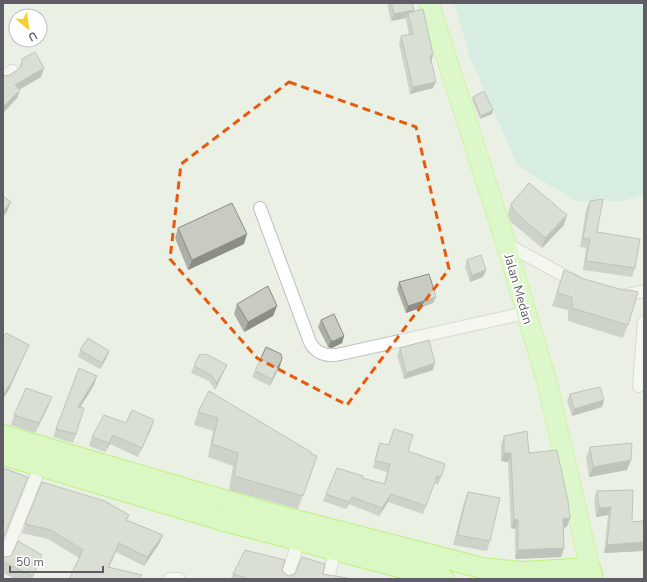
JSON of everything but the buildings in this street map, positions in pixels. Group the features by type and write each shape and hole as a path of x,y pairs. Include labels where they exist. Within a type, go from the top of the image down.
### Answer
{"highway":[{"path":"3,435 268,513 482,568 522,572 591,573"},
{"path":"3,455 299,542 444,579"}],"main road":[{"name":"Jalan Medan","path":"429,3 506,244 525,313 547,382 591,573"}],"street":[{"path":"260,208 310,342 321,354 328,356 341,354 525,313"},
{"path":"506,244 588,287"},
{"path":"611,294 620,296 644,291"},
{"path":"639,386 644,322"},
{"path":"3,560 40,467"},
{"path":"286,579 299,542"},
{"path":"328,579 335,551"},
{"path":"170,579 179,579"}],"highlighted area":[{"path":"289,82 416,127 449,269 347,405 257,358 170,259 181,164"}],"shaded area":[{"path":"454,3 644,3 644,194 623,201 576,201 518,166 470,57"}]}
